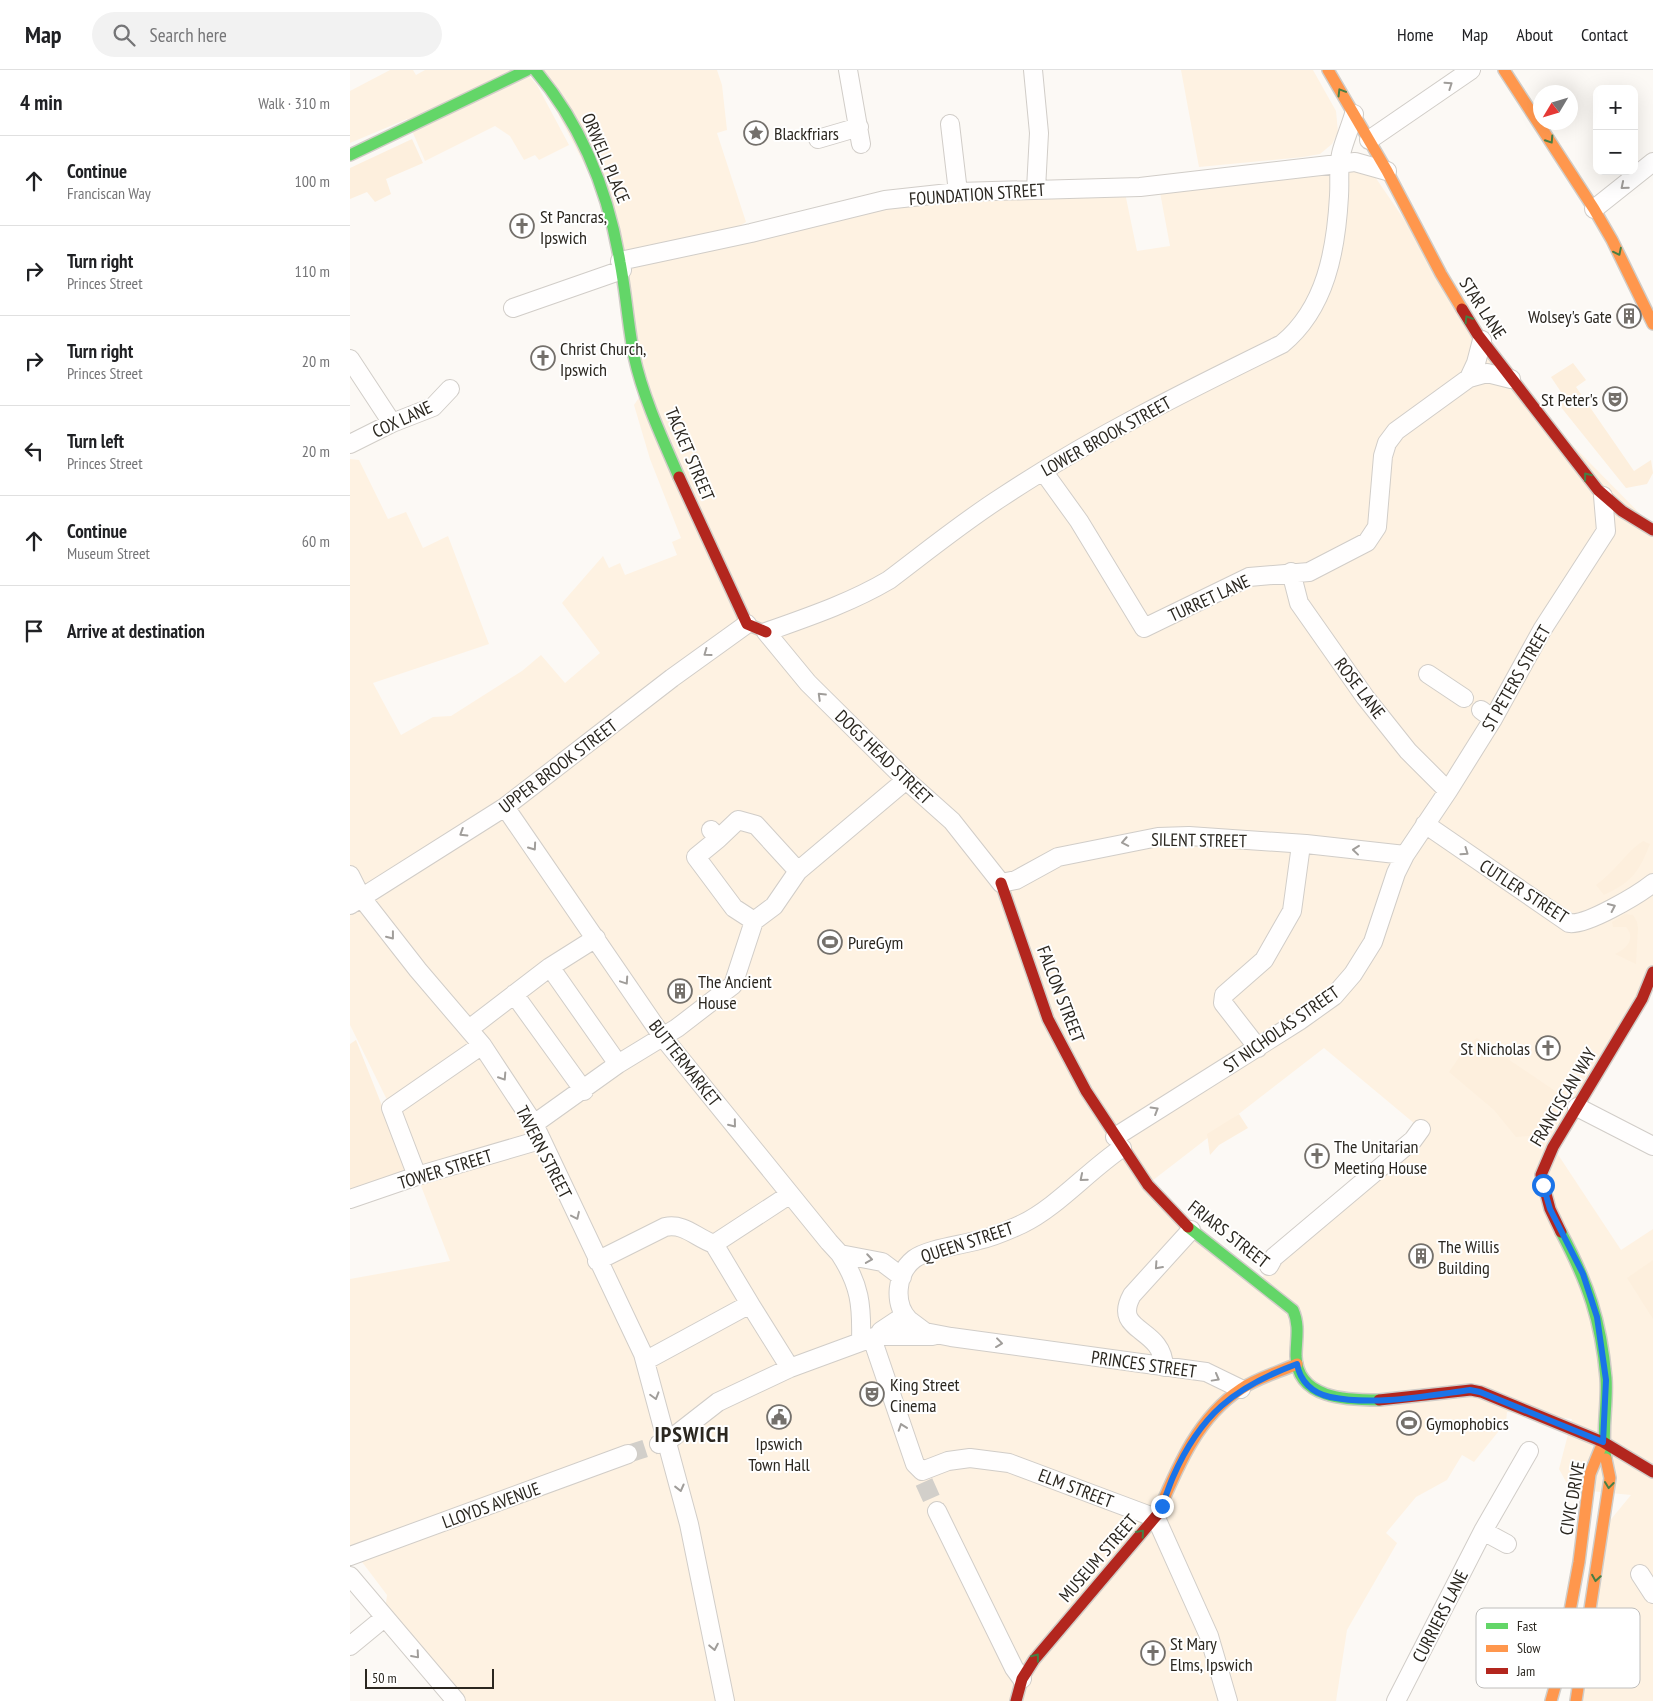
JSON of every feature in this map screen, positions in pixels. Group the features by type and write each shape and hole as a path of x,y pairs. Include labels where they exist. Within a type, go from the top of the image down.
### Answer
{"street":[{"path":"350,155 527,70"},
{"name":"ORWELL PLACE","path":"535,70 546,81 563,106 591,162 613,219 621,265"},
{"path":"818,139 860,136 848,70"},
{"path":"1032,70 1039,133 1036,189"},
{"name":"STAR LANE","path":"1328,70 1387,171 1440,274 1482,340 1604,496 1653,530"},
{"path":"1369,140 1471,70"},
{"path":"1504,70 1594,209 1612,240 1653,324"},
{"name":"LOWER BROOK STREET","path":"766,632 836,607 877,587 1000,498 1044,470 1116,427 1282,344 1295,334 1308,315 1332,262 1337,237 1341,153 1354,114"},
{"path":"950,124 958,192"},
{"path":"1340,163 1354,162 1387,171"},
{"path":"1594,209 1653,162"},
{"name":"FOUNDATION STREET","path":"621,265 885,200 958,192 1140,187 1340,163"},
{"path":"513,308 621,265"},
{"name":"TACKET STREET","path":"621,265 642,383 688,497 747,624"},
{"path":"1469,378 1476,363 1482,340"},
{"path":"350,359 392,423"},
{"name":"TURRET LANE","path":"1044,470 1079,521 1144,628 1248,577 1309,572 1367,542 1374,536 1379,516 1383,456 1387,443 1396,431 1469,378 1487,373 1511,378"},
{"name":"COX LANE","path":"350,444 392,423 433,407 450,389"},
{"path":"1604,496 1606,531"},
{"name":"ST PETERS STREET","path":"1425,824 1448,791 1487,715 1606,531 1633,517"},
{"name":"ROSE LANE","path":"1291,572 1299,604 1365,697 1408,751 1448,791"},
{"path":"747,624 766,632"},
{"name":"UPPER BROOK STREET","path":"356,901 505,807 672,678 747,624"},
{"name":"DOGS HEAD STREET","path":"766,632 808,683 906,780 952,821 1001,883"},
{"path":"1428,674 1464,698"},
{"path":"798,871 756,825 738,820 714,835 696,858 734,908 754,921 774,906 798,871 906,780"},
{"name":"BUTTERMARKET","path":"505,807 662,1036 789,1195 840,1254 855,1279 869,1338 875,1347 915,1464 923,1476"},
{"name":"ST NICHOLAS STREET","path":"1118,1143 1320,1006 1342,988 1369,950 1396,874 1405,855 1425,824"},
{"name":"CUTLER STREET","path":"1425,824 1568,923 1575,924 1588,920 1632,898 1653,883"},
{"name":"SILENT STREET","path":"1001,883 1016,880 1058,857 1149,838 1189,836 1405,855"},
{"path":"1258,1048 1223,1004 1224,995 1264,960 1292,911 1301,845"},
{"name":"TAVERN STREET","path":"350,875 356,901 482,1045 537,1132 645,1362 663,1442 689,1524 720,1699"},
{"name":"FALCON STREET","path":"1001,883 1048,1019 1082,1084 1118,1143"},
{"name":"TOWER STREET","path":"350,1198 417,1176 537,1132 618,1064 677,1028 733,985 754,921"},
{"path":"469,1029 550,967 596,938"},
{"path":"550,967 618,1064"},
{"name":"FRANCISCAN WAY","path":"1603,1442 1606,1380 1597,1317 1583,1274 1550,1209 1541,1175 1552,1149 1636,1011 1653,976"},
{"path":"514,994 584,1091"},
{"path":"417,1176 391,1108 482,1045"},
{"path":"1577,1106 1653,1146"},
{"path":"1269,1266 1274,1257 1413,1140 1421,1128"},
{"name":"FRIARS STREET","path":"1118,1143 1148,1185 1191,1230 1293,1310 1298,1324 1297,1364"},
{"name":"QUEEN STREET","path":"906,1320 899,1300 898,1289 906,1267 921,1255 982,1240 1023,1224 1043,1211 1104,1160 1118,1143"},
{"path":"714,1244 789,1195"},
{"path":"597,1261 665,1228 674,1225 689,1230 714,1244 790,1368"},
{"path":"1164,1367 1164,1358 1159,1349 1147,1334 1130,1322 1126,1313 1126,1306 1132,1295 1191,1230"},
{"path":"840,1254 882,1262 902,1277"},
{"path":"645,1362 750,1304"},
{"path":"869,1338 886,1326 906,1320"},
{"name":"PRINCES STREET","path":"906,1320 926,1332 951,1337 1206,1372 1241,1389"},
{"name":"PRINCES STREET","path":"663,1442 718,1402 790,1368 869,1338 951,1337"},
{"path":"1241,1389 1297,1364 1300,1376 1308,1386 1329,1397 1377,1400 1470,1390 1480,1392 1603,1442 1653,1472"},
{"name":"MUSEUM STREET","path":"1016,1701 1022,1679 1034,1660 1156,1518 1173,1477 1198,1430 1219,1407 1241,1389"},
{"name":"CIVIC DRIVE","path":"1571,1608 1579,1562 1590,1474 1603,1442"},
{"name":"CIVIC DRIVE","path":"1590,1608 1610,1478 1603,1442"},
{"name":"CURRIERS LANE","path":"1396,1701 1483,1531 1505,1491 1524,1464 1529,1451"},
{"name":"LLOYDS AVENUE","path":"351,1555 595,1468 628,1454"},
{"name":"ELM STREET","path":"923,1476 948,1461 970,1458 1009,1463 1156,1518"},
{"path":"937,1511 1010,1659 1022,1679"},
{"path":"1156,1518 1208,1636 1228,1701"},
{"path":"1483,1531 1507,1544"},
{"path":"1640,1574 1653,1594"},
{"path":"350,1576 456,1701"},
{"path":"350,1646 384,1618"},
{"name":"CIVIC DRIVE","path":"1551,1701 1555,1688"},
{"name":"CIVIC DRIVE","path":"1576,1701 1578,1688"}],"shaded area":[{"path":"390,70 413,70 416,75 425,70 524,70 537,85 569,145 539,160 535,155 524,160 510,136 495,126 425,161 407,119 350,143 350,91"},
{"path":"535,70 717,70 722,85 727,130 717,133 746,222 719,238 885,200 1124,188 1137,251 1170,246 1159,187 1367,165 1525,397 1653,527 1653,972 1553,1147 1621,1250 1653,1229 1653,1701 1576,1701 1578,1688 1640,1688 1640,1608 1591,1608 1603,1529 1631,1495 1570,1489 1559,1469 1572,1419 1507,1412 1506,1422 1474,1462 1462,1455 1447,1480 1416,1497 1386,1533 1397,1543 1347,1630 1336,1701 457,1701 384,1618 387,1595 350,1546 350,1279 450,1261 391,1108 350,1025 350,459 359,460 388,519 406,512 423,548 448,536 489,644 373,683 401,735 433,717 451,716 522,671 541,655 565,683 600,653 562,603 603,556 609,568 620,563 625,575 677,555 672,542 681,538 650,459 634,405 644,390 613,219","holes":["1324,1048 1421,1129 1274,1257 1260,1282 1148,1184"]},
{"path":"1181,70 1313,70 1336,111 1338,132 1332,144 1320,154 1199,167"},
{"path":"412,139 423,163 386,179 391,194 375,202 367,192 350,199 350,168"},
{"path":"1573,363 1586,380 1576,387 1634,471 1651,460 1653,473 1647,484 1626,488 1556,401 1563,395 1551,377"},
{"path":"1643,841 1650,844 1638,869 1628,881 1604,895 1596,885"},
{"path":"1625,914 1633,915 1637,922 1636,964 1615,954 1629,943 1630,939 1629,931 1626,927 1613,927 1612,922"},
{"path":"1477,1038 1564,1097 1541,1135 1516,1137 1494,1110 1449,1072 1469,1043"},
{"path":"356,1040 409,1174 350,1193 350,1044"},
{"path":"1239,1114 1248,1128 1219,1145 1210,1155 1207,1134"},
{"path":"1653,1260 1653,1319 1627,1278"}],"tunnel":[{"path":"628,1454 659,1444"},
{"path":"924,1482 937,1511"}],"traffic: fast":[{"path":"350,155 527,70"},
{"path":"535,70 552,91 566,113 591,160 600,185 615,236 634,356 642,387 679,477"},
{"path":"1188,1227 1293,1310 1297,1327 1296,1356 1299,1370 1305,1381 1314,1389 1326,1394 1353,1399 1379,1400"},
{"path":"1561,1232 1586,1285 1601,1338 1606,1378 1604,1439 1606,1459"}],"traffic: slow":[{"path":"1328,70 1387,171 1441,274 1462,309"},
{"path":"1504,70 1594,209 1612,240 1653,324"},
{"path":"1157,1515 1190,1445 1212,1414 1247,1385 1297,1364"},
{"path":"1571,1608 1579,1562 1590,1474 1603,1442"},
{"path":"1590,1608 1610,1478 1606,1459"},
{"path":"1551,1701 1555,1688"},
{"path":"1576,1701 1578,1688"}],"traffic: jam":[{"path":"1462,309 1478,335 1598,490 1622,511 1653,530"},
{"path":"679,477 747,624 766,632"},
{"path":"1001,883 1048,1019 1086,1091 1148,1185 1188,1227"},
{"path":"1561,1232 1550,1209 1541,1175 1553,1147 1642,999 1653,972"},
{"path":"1379,1400 1471,1390 1481,1392 1603,1442 1653,1472"},
{"path":"1016,1701 1022,1679 1034,1660 1157,1515"}],"place":[{"name":"Blackfriars","path":"756,133"},
{"name":"St Pancras, Ipswich","path":"522,226"},
{"name":"Wolsey's Gate","path":"1629,316"},
{"name":"Christ Church, Ipswich","path":"543,358"},
{"name":"St Peter's","path":"1615,399"},
{"name":"PureGym","path":"830,942"},
{"name":"The Ancient House","path":"680,991"},
{"name":"St Nicholas","path":"1548,1048"},
{"name":"The Unitarian Meeting House","path":"1317,1156"},
{"name":"The Willis Building","path":"1421,1256"},
{"name":"King Street Cinema","path":"872,1394"},
{"name":"Ipswich Town Hall","path":"779,1417"},
{"name":"Gymophobics","path":"1409,1423"},
{"name":"St Mary Elms, Ipswich","path":"1153,1653"}],"district":[{"name":"IPSWICH","path":"692,1434"}],"route":[{"path":"1162,1506 1173,1477 1198,1430 1209,1417 1241,1389 1277,1371 1297,1364 1300,1376 1308,1386 1329,1397 1377,1400 1470,1390 1509,1402 1531,1413 1603,1442 1606,1380 1597,1317 1583,1274 1550,1209 1543,1185"}]}
